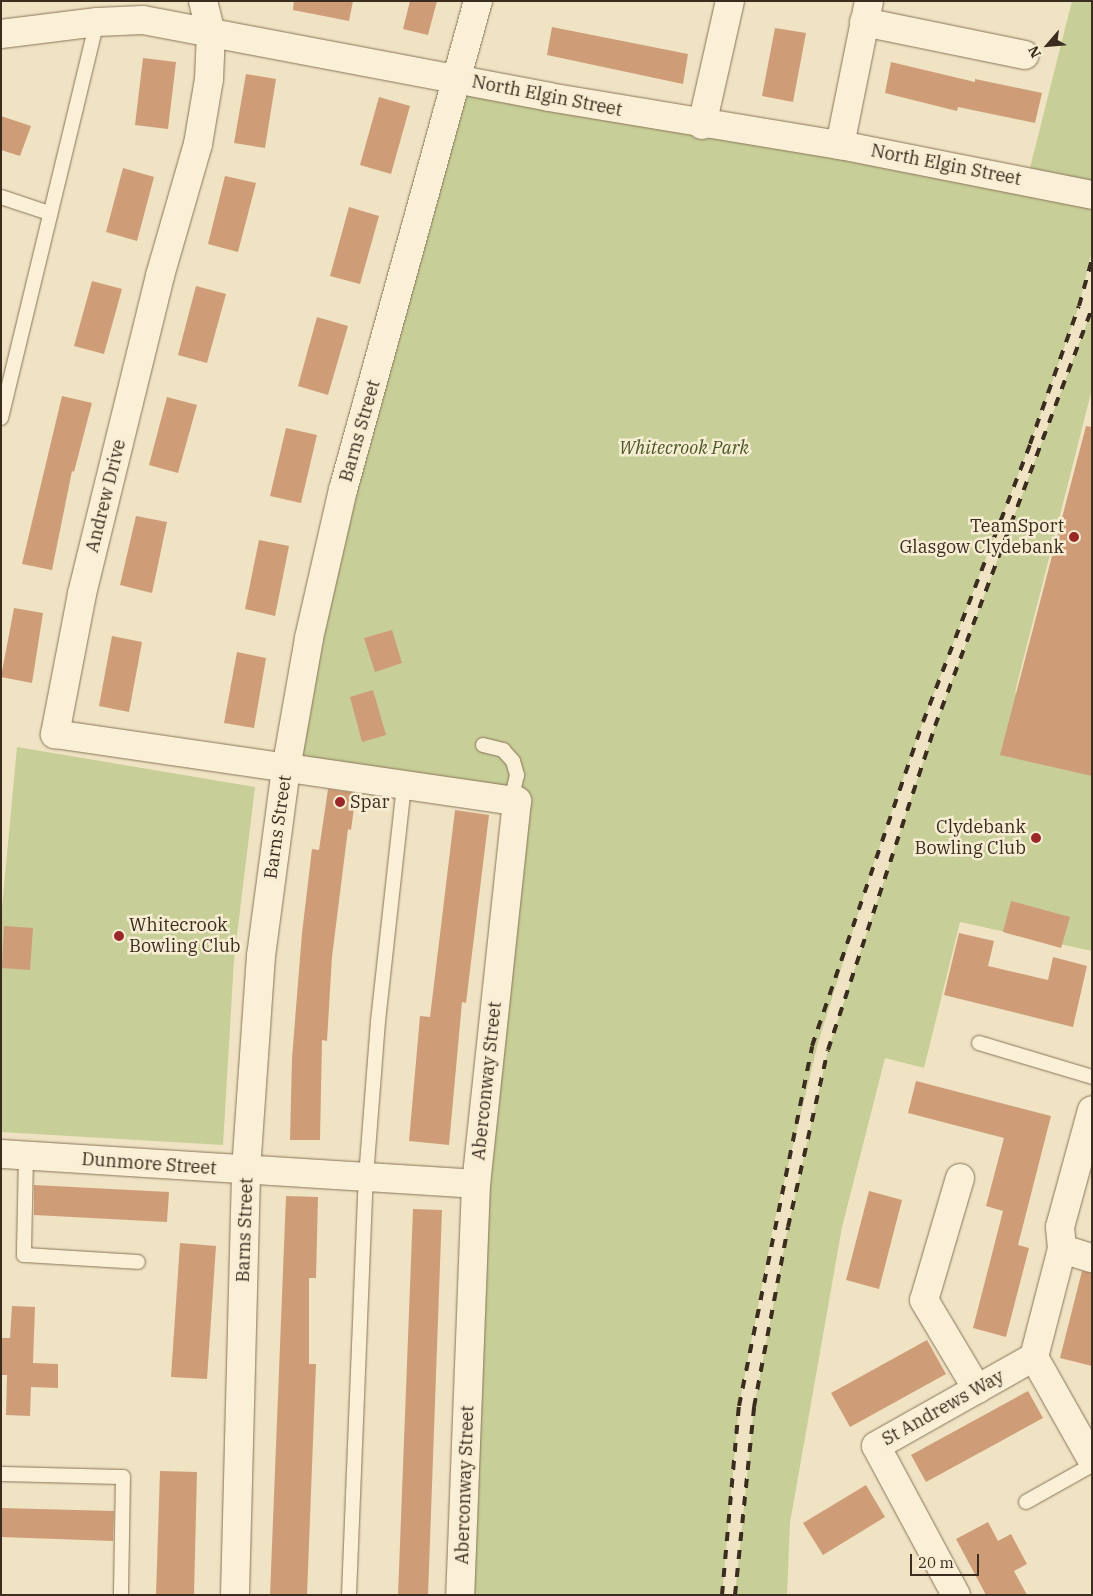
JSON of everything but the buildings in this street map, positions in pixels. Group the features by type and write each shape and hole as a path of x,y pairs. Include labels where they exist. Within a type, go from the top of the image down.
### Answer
{"street":[{"path":"203,1 211,32"},
{"name":"Barns Street","path":"235,1595 246,1170 261,956 286,770 309,638 343,490 478,1"},
{"path":"702,124 730,1"},
{"path":"840,145 867,12 1025,55"},
{"name":"North Elgin Street","path":"1,34 97,22 143,20 702,124 840,145 1081,192"},
{"name":"Andrew Drive","path":"211,32 209,79 198,144 160,276 82,594 55,734 286,770"},
{"path":"286,770 511,800"},
{"name":"Aberconway Street","path":"460,1595 476,1184 517,800 511,800"},
{"path":"1092,1110 1060,1227 1062,1249 1034,1357 1092,1460"},
{"name":"Dunmore Street","path":"14,1155 476,1184"},
{"path":"960,1178 924,1300 977,1389"},
{"path":"1062,1249 1092,1258"},
{"name":"St Andrews Way","path":"956,1595 876,1446 1034,1357"}],"lane":[{"path":"1,418 49,213 97,22"},
{"path":"1,198 49,213"},
{"path":"483,745 503,750 513,761 517,775 511,800"},
{"path":"348,1595 366,1177 378,1021 404,785"},
{"path":"979,1043 1092,1077"},
{"path":"14,1155 24,1255 138,1262"},
{"path":"1026,1502 1092,1464"},
{"path":"1,1474 123,1477 121,1595"}],"green space":[{"path":"1072,1 1092,1 1092,183 1030,168"},
{"name":"Whitecrook Park","path":"456,79 1092,195 1092,250 1079,306 1030,444 923,722 874,863 818,1043 774,1223 739,1406 722,1595 460,1595 517,801 286,769"},
{"path":"1092,309 1092,389 1015,692 1092,710 1092,951 960,922 924,1068 885,1058 842,1227 790,1523 787,1595 735,1595 754,1407 788,1227 828,1050 935,726"},
{"name":"Whitecrook Bowling Club","path":"17,747 255,787 234,960 223,1145 1,1132 1,918"}],"railway":[{"path":"722,1595 739,1406 812,1046 923,722 1030,444 1079,306 1092,259"},
{"path":"735,1595 754,1407 788,1227 828,1050 935,726 1092,309"}],"place":[{"name":"TeamSport Glasgow Clydebank","path":"1074,537"},
{"name":"Spar","path":"340,802"},
{"name":"Clydebank Bowling Club","path":"1036,838"},
{"name":"Whitecrook Bowling Club","path":"119,936"}]}
